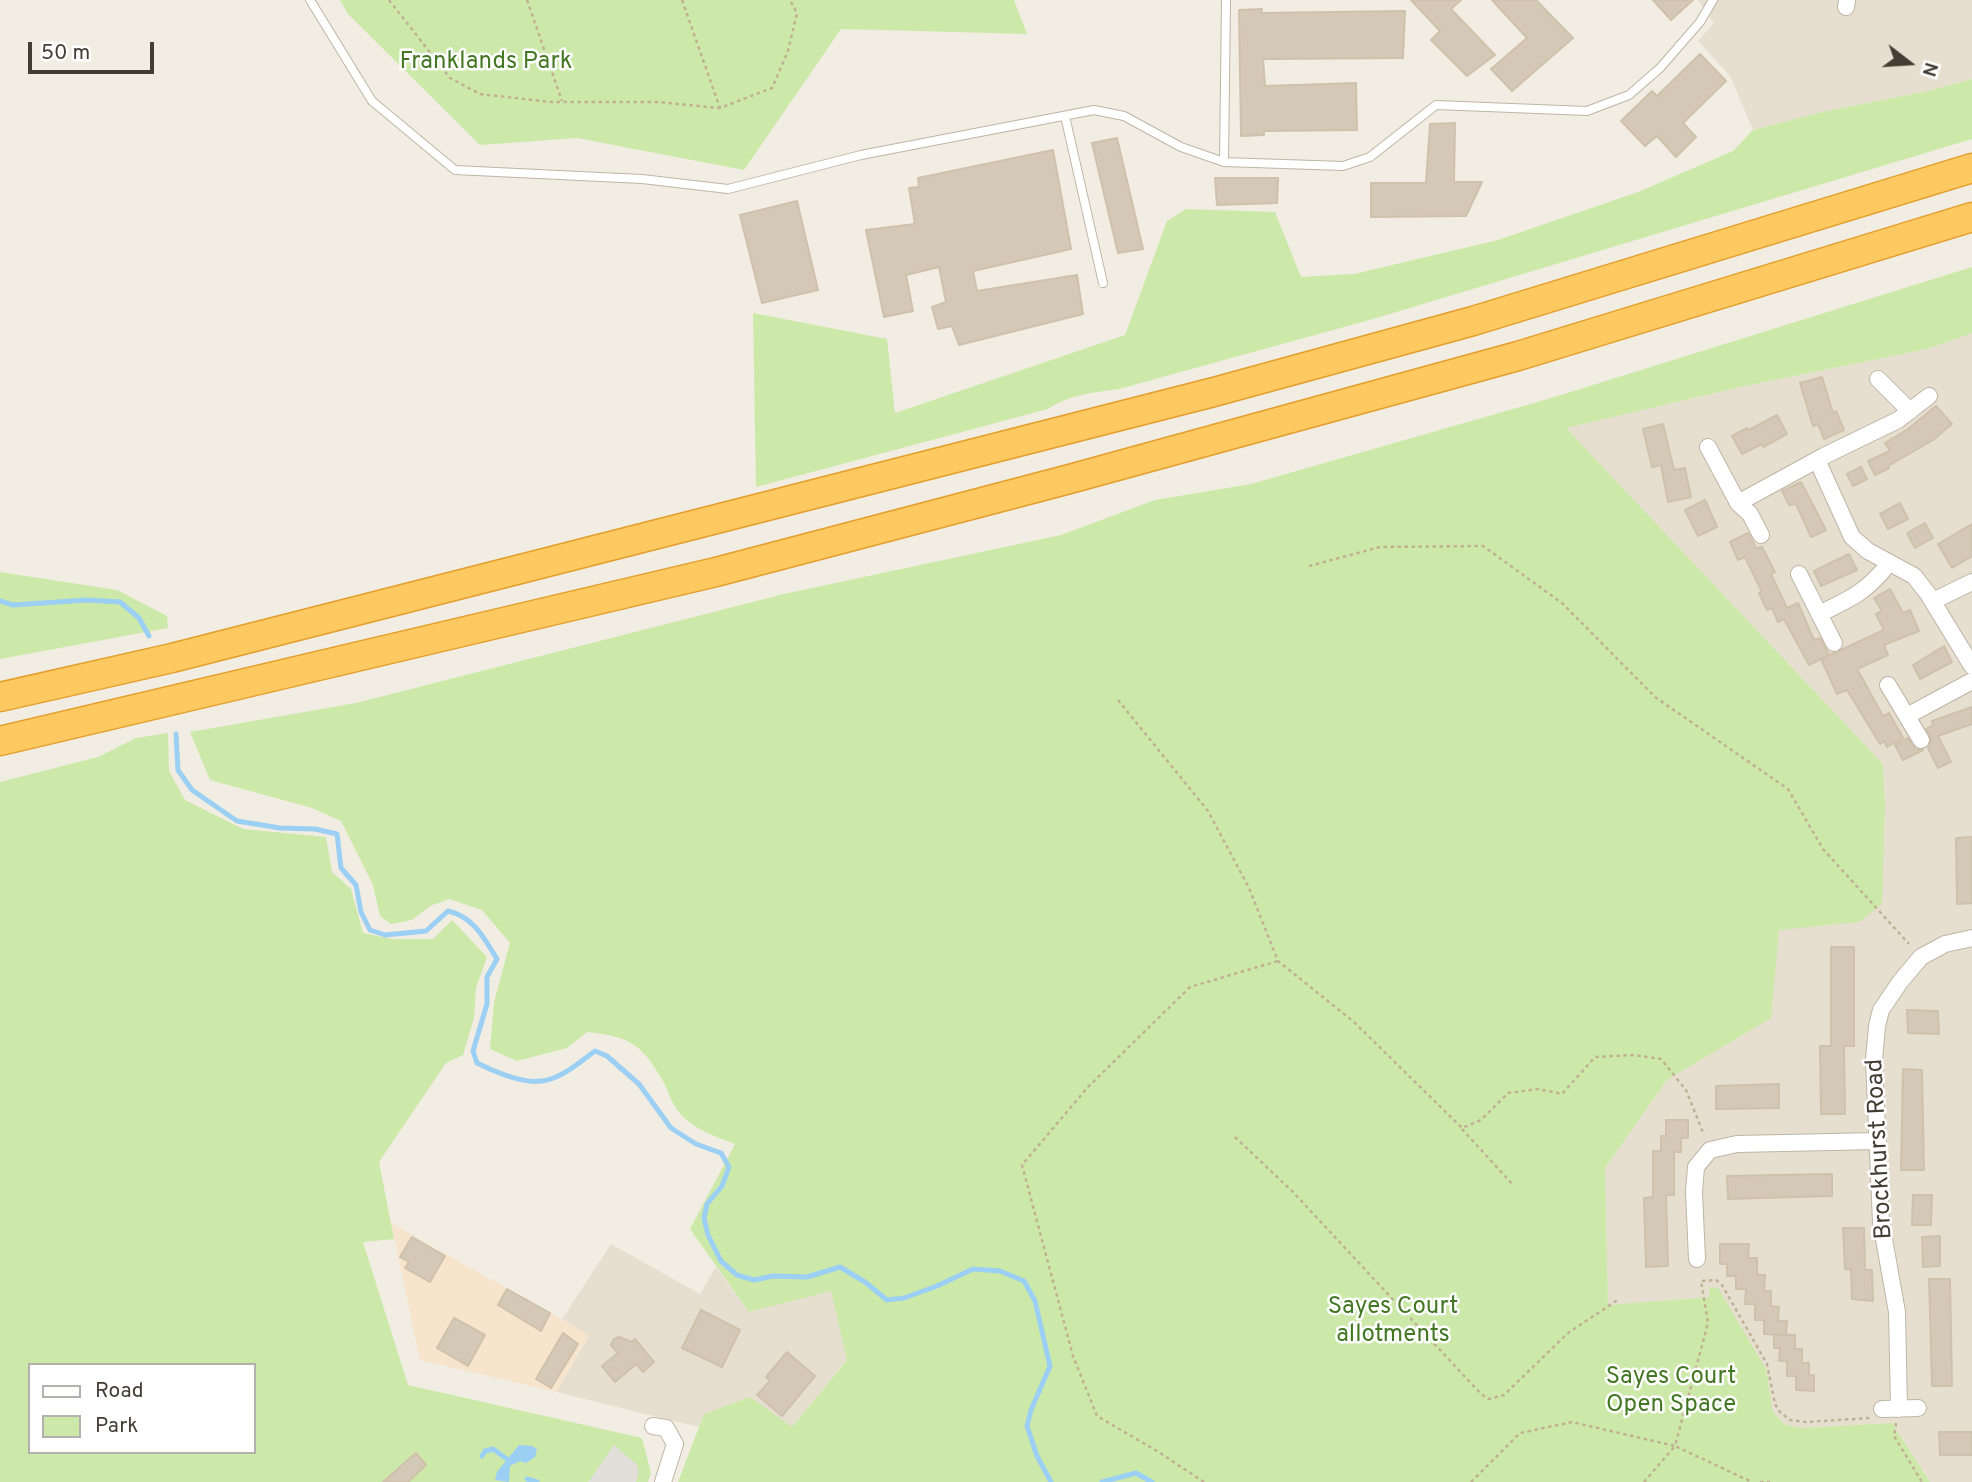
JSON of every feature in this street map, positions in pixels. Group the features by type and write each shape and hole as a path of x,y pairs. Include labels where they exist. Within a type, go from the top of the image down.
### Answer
{"highway":[{"path":"0,696 133,667 1213,392 1486,317 1972,168"},
{"path":"0,741 141,710 716,572 1066,480 1518,356 1972,217"}],"street":[{"path":"1878,379 1910,411"},
{"path":"1738,503 1898,420 1928,396"},
{"path":"1708,447 1738,503 1750,514 1761,535"},
{"path":"1817,460 1852,537 1888,564 1914,576 1933,601 1972,666"},
{"path":"1819,614 1861,593 1876,580 1888,564"},
{"path":"1799,574 1834,643"},
{"path":"1933,601 1972,582"},
{"path":"1907,716 1972,681"},
{"path":"1888,685 1921,740"},
{"name":"Brockhurst Road","path":"1890,1409 1897,1311 1881,1222 1874,1060 1877,1026 1881,1010 1921,957 1945,944 1972,938"},
{"path":"1697,1259 1694,1192 1696,1167 1710,1150 1737,1144 1878,1140"},
{"path":"1890,1409 1918,1408"},
{"path":"653,1426 666,1428 675,1444 663,1482"}],"lane":[{"path":"310,0 372,101 456,170 642,179 728,189 861,155 1094,110 1124,116 1181,147 1224,162 1343,166 1370,157 1436,105 1587,111 1629,95 1660,68 1700,22 1713,0"},
{"path":"1224,162 1226,0"},
{"path":"1065,116 1103,283"}],"path":[{"path":"389,0 450,78 480,94 562,102 658,102 720,108 772,88 788,51 797,13 790,0"},
{"path":"527,0 562,102"},
{"path":"682,0 720,108"},
{"path":"1308,566 1380,547 1483,546 1562,603 1655,696 1788,789 1823,849 1921,957"},
{"path":"1118,700 1208,811 1249,888 1278,961 1354,1022 1462,1128 1514,1186"},
{"path":"1204,1482 1097,1416 1073,1356 1022,1165 1088,1087 1190,987 1278,961"},
{"path":"1462,1128 1480,1120 1508,1093 1538,1089 1562,1094 1595,1057 1633,1055 1661,1059 1686,1090 1710,1150"},
{"path":"1235,1137 1292,1191 1481,1394 1489,1399 1504,1395 1568,1334 1619,1299"},
{"path":"1644,1482 1675,1446 1709,1323 1701,1281 1717,1280 1722,1285 1767,1364 1775,1404 1790,1420 1806,1422 1889,1417 1890,1409"},
{"path":"1890,1409 1894,1436 1922,1482"},
{"path":"1471,1482 1520,1433 1572,1422 1675,1446 1752,1482"},
{"path":"1760,1482 1770,1482"}],"shaded area":[{"path":"1698,0 1972,0 1972,79 1753,130 1730,76 1698,41 1714,23"},
{"path":"1972,333 1972,1482 1930,1482 1892,1423 1800,1428 1784,1424 1773,1413 1766,1369 1711,1297 1608,1306 1605,1168 1667,1080 1770,1018 1779,929 1859,922 1885,805 1883,764 1565,428 1745,386 1927,349"},
{"path":"391,1223 589,1335 556,1392 420,1360"},
{"path":"611,1244 700,1294 716,1267 749,1312 831,1290 847,1359 792,1427 704,1414 699,1427 556,1392 589,1336 562,1319"},
{"path":"614,1445 637,1465 639,1472 636,1482 588,1482"}],"green space":[{"name":"Franklands Park","path":"340,0 1014,0 1027,34 841,29 744,170 577,138 480,145 348,14"},
{"path":"1972,79 1972,139 1373,319 1119,389 1073,397 1048,409 756,487 753,313 887,339 895,413 1125,335 1167,221 1186,209 1275,212 1301,277 1354,274 1498,240 1638,192 1733,151 1753,130"},
{"path":"1972,267 1972,333 1927,349 1745,386 1566,428 1883,764 1885,805 1882,904 1859,922 1779,930 1771,1018 1667,1080 1605,1168 1608,1305 1710,1297 1709,1287 1718,1288 1766,1369 1773,1412 1784,1424 1800,1428 1892,1423 1930,1482 678,1482 704,1414 750,1397 792,1427 847,1360 831,1291 749,1312 690,1229 735,1144 687,1121 676,1108 647,1057 632,1043 623,1039 587,1032 567,1048 517,1061 490,1049 494,1002 510,943 482,910 449,899 430,906 412,920 391,924 380,916 373,885 341,821 312,808 210,780 190,732 356,703 784,594 1061,535 1155,500 1251,484 1548,399"},
{"path":"0,572 117,590 167,616 168,628 0,659"},
{"path":"168,733 169,771 185,800 243,829 326,837 332,872 351,889 363,933 393,939 433,939 452,920 487,957 476,988 474,1018 463,1055 446,1063 379,1162 394,1239 363,1242 408,1385 642,1438 651,1473 648,1482 0,1482 0,782 98,757 136,738"}],"water":[{"path":"519,1445 537,1449 535,1457 526,1463 520,1461 510,1466 509,1482 495,1480 497,1472"}],"building":[{"path":"1411,0 1461,0 1451,9 1495,55 1467,76 1431,40 1440,31"},
{"path":"1492,0 1536,0 1573,38 1512,91 1491,69 1527,38"},
{"path":"1653,0 1693,0 1671,20"},
{"path":"1262,9 1261,13 1405,11 1403,58 1263,59 1265,86 1356,83 1357,130 1264,131 1264,135 1241,136 1239,10"},
{"path":"1700,54 1726,81 1683,123 1696,137 1676,157 1657,136 1645,146 1621,121 1652,91 1657,96"},
{"path":"1455,123 1454,182 1482,182 1466,216 1371,217 1371,183 1426,183 1430,124"},
{"path":"1117,138 1143,249 1118,253 1092,143"},
{"path":"1053,150 1071,249 973,271 977,291 1077,275 1083,314 959,345 952,326 938,329 932,307 946,302 939,267 906,275 913,311 884,317 866,230 915,224 909,188 919,187 918,178"},
{"path":"1215,178 1278,178 1277,203 1217,205"},
{"path":"797,201 818,290 762,303 740,215"},
{"path":"1822,377 1833,413 1836,411 1844,430 1824,439 1818,424 1813,426 1800,383"},
{"path":"1936,406 1952,424 1933,440 1875,475 1868,461 1890,451 1885,443 1908,429"},
{"path":"1777,415 1787,434 1763,447 1762,444 1742,454 1732,436"},
{"path":"1663,424 1674,470 1685,468 1691,497 1668,502 1661,465 1652,467 1643,429"},
{"path":"1861,467 1867,479 1853,486 1847,474"},
{"path":"1801,482 1826,530 1811,537 1796,504 1789,505 1782,491"},
{"path":"1705,500 1717,527 1698,536 1685,510"},
{"path":"1900,503 1908,519 1888,529 1880,514"},
{"path":"1925,523 1933,538 1915,548 1907,533"},
{"path":"1972,524 1972,556 1952,568 1938,544"},
{"path":"1748,533 1756,548 1762,547 1775,572 1771,574 1787,608 1798,603 1814,640 1820,638 1829,655 1809,665 1784,619 1778,622 1772,608 1767,610 1759,593 1762,592 1745,557 1738,560 1730,542"},
{"path":"1849,554 1857,570 1821,586 1814,571"},
{"path":"1890,589 1903,613 1910,610 1919,631 1884,645 1888,655 1857,669 1883,716 1889,713 1903,738 1887,747 1884,741 1880,744 1847,690 1837,694 1821,659 1884,630 1876,614 1882,611 1874,598"},
{"path":"1944,646 1952,662 1920,679 1913,665"},
{"path":"1972,707 1972,724 1938,736 1951,762 1938,768 1928,748 1931,739 1926,729 1933,725 1932,721"},
{"path":"1908,738 1915,749 1923,750 1903,760 1895,745"},
{"path":"1972,837 1972,903 1957,904 1956,838"},
{"path":"1831,947 1854,947 1854,1046 1844,1046 1845,1114 1821,1114 1820,1046 1831,1046"},
{"path":"1907,1010 1938,1011 1939,1034 1908,1033"},
{"path":"1903,1069 1922,1070 1924,1170 1901,1170"},
{"path":"1779,1084 1779,1108 1716,1109 1716,1086"},
{"path":"1666,1120 1688,1120 1688,1138 1681,1138 1681,1152 1674,1152 1674,1195 1666,1195 1668,1266 1646,1267 1644,1198 1653,1197 1653,1151 1661,1151 1661,1136 1666,1136"},
{"path":"1832,1174 1832,1196 1728,1199 1727,1176"},
{"path":"1913,1195 1932,1195 1931,1225 1912,1225"},
{"path":"1843,1228 1864,1228 1865,1270 1872,1270 1873,1301 1852,1299 1851,1269 1845,1269"},
{"path":"1940,1236 1940,1266 1923,1267 1922,1237"},
{"path":"412,1237 445,1256 430,1282 405,1268 409,1262 400,1257"},
{"path":"1720,1244 1749,1244 1748,1258 1757,1258 1757,1275 1765,1275 1764,1291 1771,1291 1771,1306 1779,1307 1778,1321 1787,1321 1786,1335 1764,1334 1764,1320 1755,1320 1755,1304 1745,1304 1746,1289 1736,1289 1736,1276 1727,1276 1727,1264 1720,1264"},
{"path":"1929,1279 1950,1279 1952,1386 1932,1386"},
{"path":"507,1289 550,1313 541,1331 498,1305"},
{"path":"701,1310 740,1330 722,1367 682,1348"},
{"path":"454,1318 485,1335 468,1366 437,1348"},
{"path":"563,1333 578,1344 551,1388 536,1379"},
{"path":"1774,1334 1795,1335 1795,1349 1802,1349 1802,1363 1809,1363 1809,1376 1814,1375 1814,1391 1796,1390 1796,1376 1787,1376 1787,1361 1779,1361 1780,1348 1774,1348"},
{"path":"619,1337 632,1342 635,1339 654,1362 643,1372 636,1364 615,1382 602,1366 618,1353 611,1345 614,1339"},
{"path":"787,1352 815,1376 782,1416 757,1395 770,1381 766,1377"},
{"path":"1939,1432 1972,1432 1972,1455 1940,1455"},
{"path":"416,1453 426,1465 408,1482 383,1482"}],"waterway":[{"path":"0,601 13,605 87,600 120,602 139,618 149,636"},
{"path":"176,734 178,770 192,790 237,821 280,828 315,829 337,834 341,868 356,885 361,912 370,930 385,935 426,931 448,911 472,923 497,959 487,977 487,1004 473,1051 477,1063 517,1079 541,1081 563,1074 595,1051 607,1056 639,1084 671,1128 696,1144 721,1153 729,1167 722,1186 707,1204 704,1218 708,1235 721,1261 737,1275 754,1280 773,1276 807,1277 840,1267 887,1300 904,1298 973,1269 1000,1271 1024,1281 1035,1301 1050,1366 1027,1426 1037,1456 1051,1482"},
{"path":"482,1456 485,1451 493,1449 507,1459"},
{"path":"1102,1482 1136,1473 1152,1482"},
{"path":"527,1479 537,1482"}],"park label":[{"name":"Sayes Court allotments","path":"1393,1322"},
{"name":"Sayes Court Open Space","path":"1671,1392"}]}
